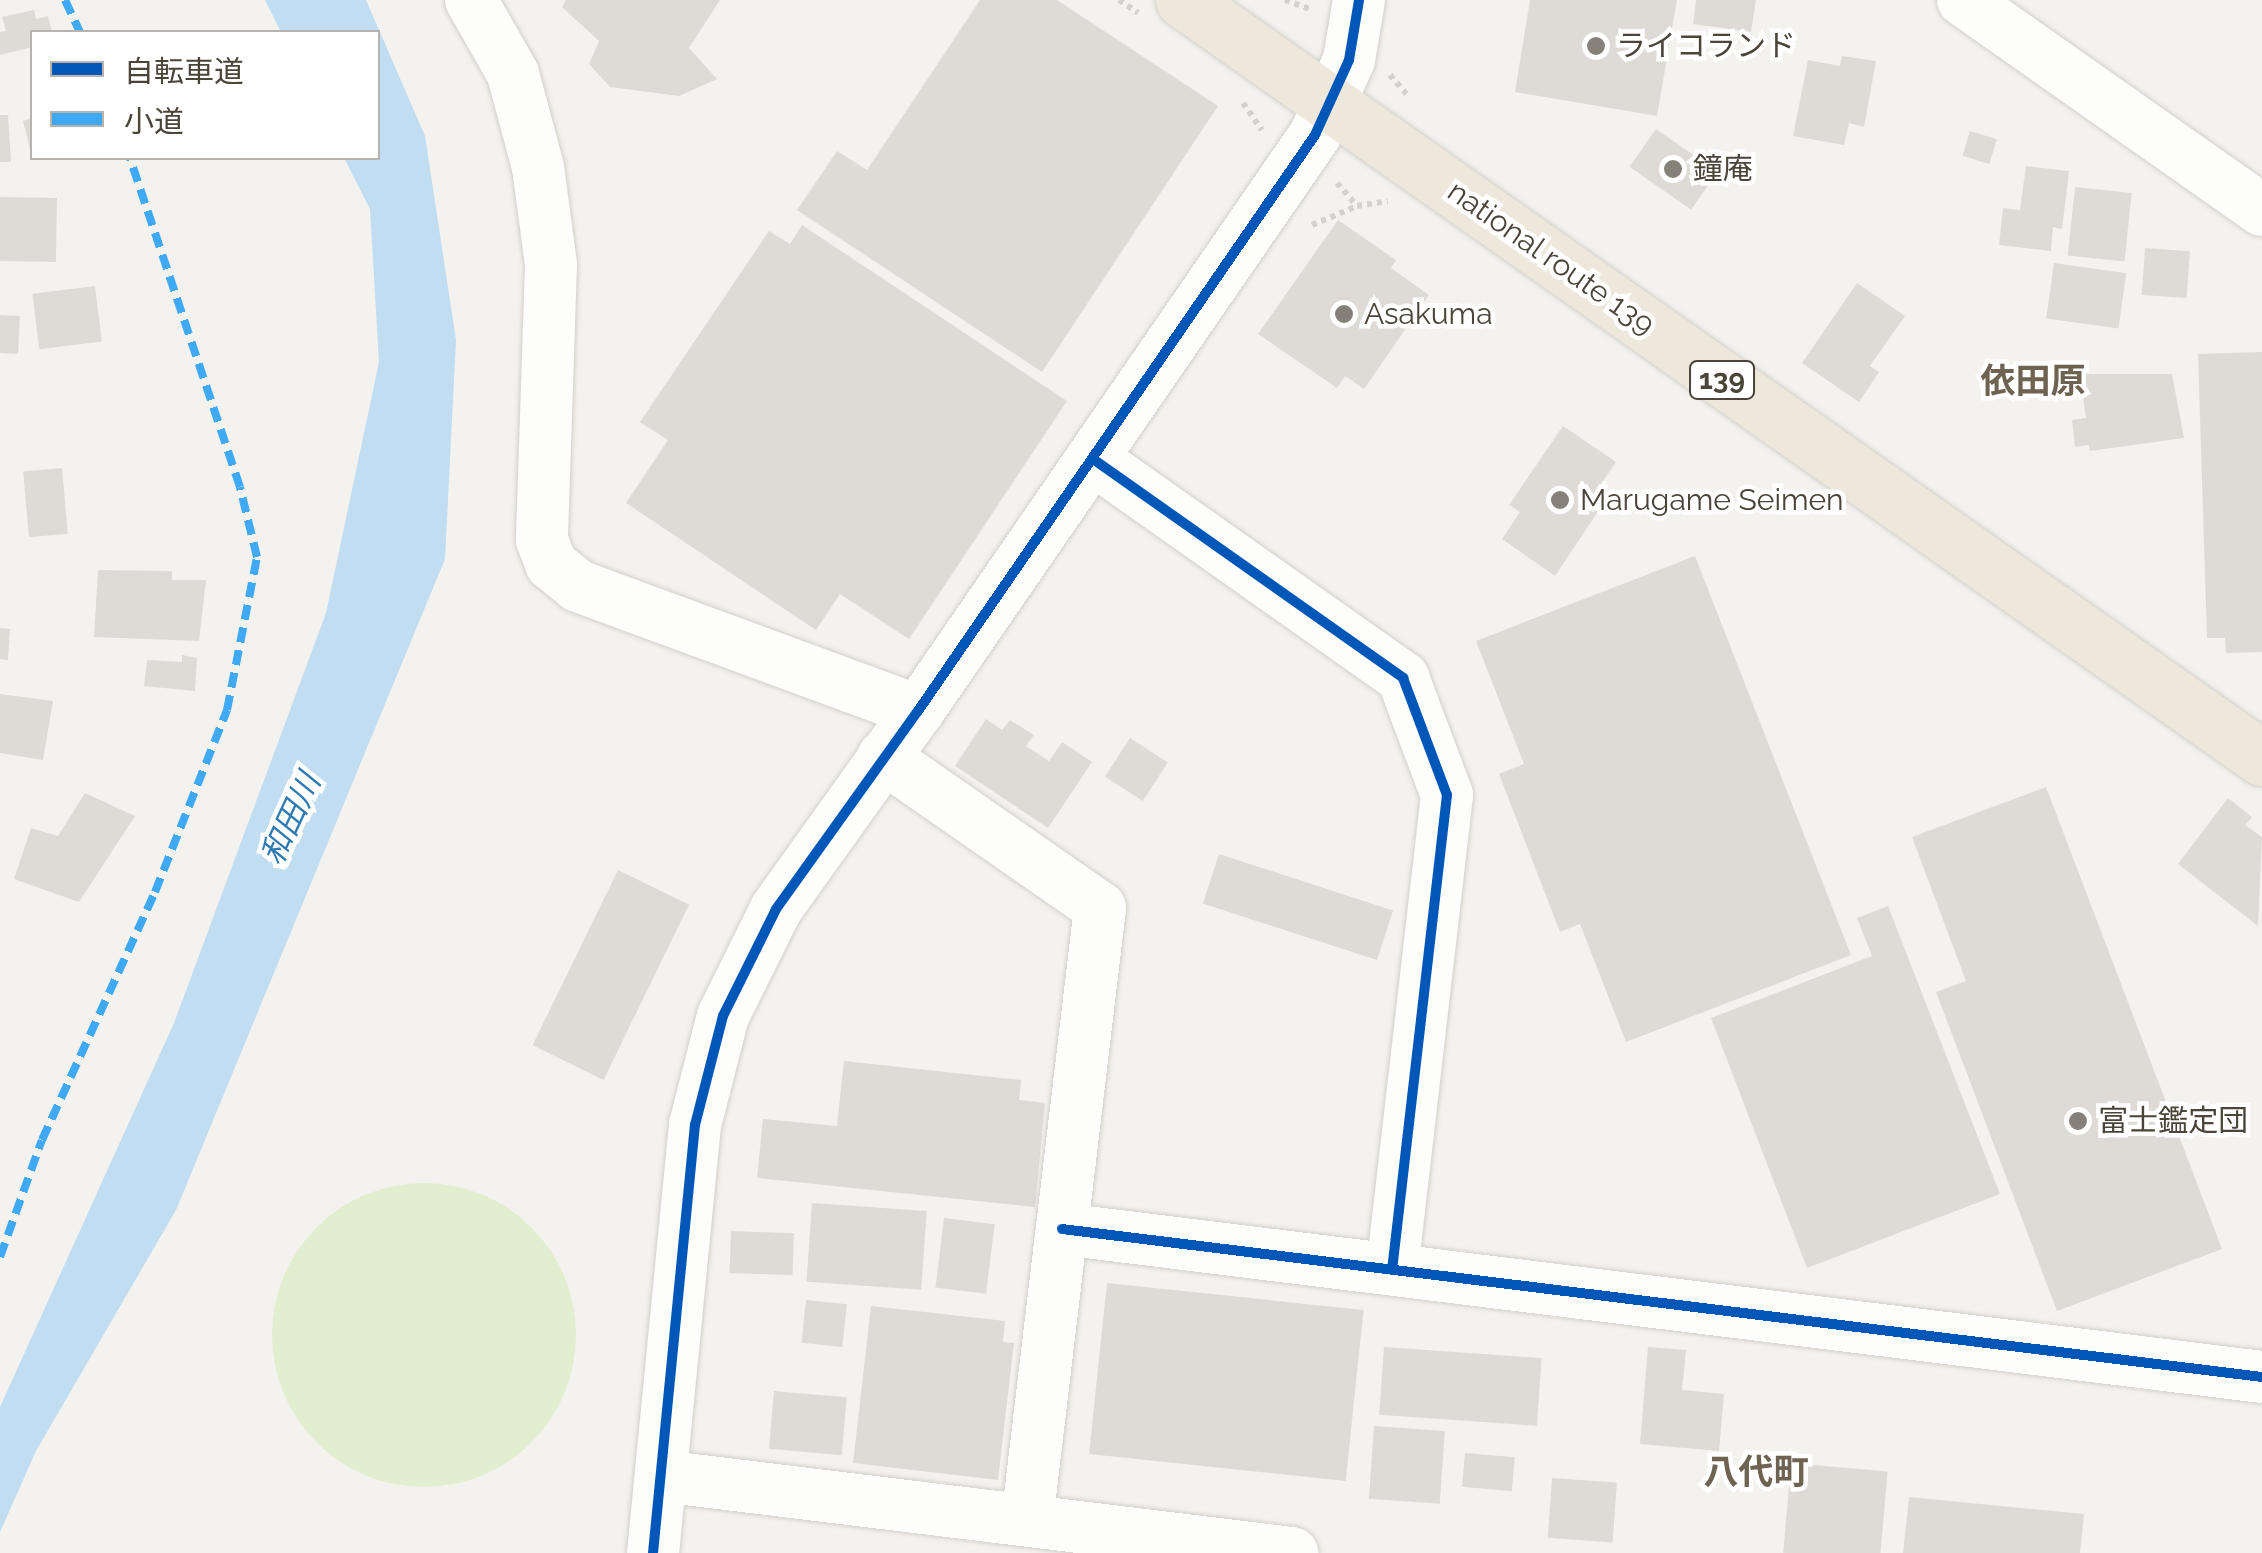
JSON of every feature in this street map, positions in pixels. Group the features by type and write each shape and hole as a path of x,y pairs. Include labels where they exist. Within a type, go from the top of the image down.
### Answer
{"highway":[{"name":"national route 139","path":"1183,0 2262,758"}],"street":[{"path":"472,0 513,74 541,187 552,265 542,540 551,564 578,586 918,711"},
{"path":"654,1553 695,1124 723,1016 776,910 1270,203 1329,104 1349,60 1360,0"},
{"path":"1963,0 2262,210"},
{"path":"1093,459 1403,678 1447,794 1392,1268"},
{"path":"883,757 1100,908 1026,1521"},
{"path":"1062,1229 2262,1378"},
{"path":"661,1476 1292,1553"}],"green space":[{"path":"424,1183 454,1186 482,1195 531,1228 564,1277 573,1305 573,1365 564,1393 531,1442 482,1475 454,1484 424,1487 394,1484 366,1475 317,1442 284,1393 275,1365 272,1335 275,1305 284,1277 317,1228 366,1195 394,1186"}],"water":[{"path":"265,0 366,0 379,30 280,30"},
{"name":"和田川","path":"380,32 425,136 456,340 445,559 176,1210 36,1451 0,1532 0,1407 174,1023 326,613 379,362 370,209 345,160 380,160"}],"building":[{"path":"566,0 720,0 689,48 717,79 679,96 610,87 589,64 599,41 562,7"},
{"path":"980,0 1057,0 1218,106 1042,372 797,210 837,151 867,170"},
{"name":"ライコランド","path":"1530,0 1677,0 1657,116 1515,92"},
{"path":"1696,0 1756,0 1751,32 1693,24"},
{"path":"34,10 36,19 48,16 52,30 30,30 30,48 0,55 0,32 6,31 2,17"},
{"path":"1842,56 1876,61 1864,127 1849,123 1844,145 1793,136 1808,60 1840,66"},
{"path":"0,115 8,115 11,162 0,162"},
{"path":"30,119 30,149 23,121"},
{"name":"鐘庵","path":"1656,129 1717,172 1691,210 1630,167"},
{"path":"1970,131 1997,139 1989,164 1962,156"},
{"path":"2026,166 2069,171 2062,229 2053,227 2051,251 1999,245 2003,208 2020,210"},
{"path":"2075,187 2132,193 2124,262 2068,256"},
{"path":"0,197 57,198 56,262 0,261"},
{"name":"Asakuma","path":"1338,220 1396,260 1391,268 1429,295 1364,389 1345,376 1337,388 1258,334"},
{"path":"802,225 1067,401 909,639 840,594 816,630 626,503 668,440 640,422 769,231 790,244"},
{"path":"2145,248 2190,251 2187,298 2142,295"},
{"path":"2054,263 2126,273 2118,329 2046,318"},
{"path":"1857,283 1905,316 1870,366 1879,372 1859,402 1802,363"},
{"path":"95,286 102,342 39,349 32,294"},
{"path":"0,315 20,316 18,354 0,353"},
{"path":"2262,352 2262,652 2226,653 2225,638 2207,638 2198,354"},
{"path":"2080,374 2172,374 2184,438 2090,451 2089,445 2075,447 2072,420 2086,418"},
{"path":"1563,426 1616,462 1590,500 1601,507 1555,576 1502,539 1520,512 1509,505"},
{"path":"62,468 68,534 29,537 23,471"},
{"path":"1695,556 1851,955 1626,1042 1580,924 1560,932 1499,774 1524,764 1476,641"},
{"path":"98,570 172,571 172,580 206,580 199,641 94,637"},
{"path":"0,628 10,629 8,660 0,659"},
{"path":"182,655 197,658 195,691 144,686 147,660 182,662"},
{"path":"0,694 53,701 43,760 0,753"},
{"path":"986,719 1002,730 1010,720 1034,735 1026,746 1049,761 1062,742 1092,762 1048,828 955,766"},
{"path":"1130,738 1168,763 1143,801 1105,777"},
{"name":"富士鑑定団","path":"2046,787 2222,1249 2057,1311 1936,992 1966,981 1912,837"},
{"path":"85,793 135,816 79,902 14,879 31,828 58,836"},
{"path":"2228,798 2252,817 2245,825 2262,837 2258,926 2178,864"},
{"path":"1219,854 1393,911 1377,960 1203,903"},
{"path":"618,870 689,905 604,1080 533,1045"},
{"path":"1888,906 2000,1194 1807,1268 1711,1018 1872,956 1857,918"},
{"path":"844,1061 1021,1080 1019,1100 1045,1103 1035,1207 757,1178 763,1119 837,1126"},
{"path":"812,1203 927,1211 921,1290 806,1282"},
{"path":"944,1218 995,1224 986,1294 935,1287"},
{"path":"731,1231 794,1233 792,1275 730,1273"},
{"path":"1107,1283 1364,1310 1346,1481 1089,1454"},
{"path":"806,1300 847,1304 842,1347 802,1343"},
{"path":"871,1306 1005,1321 1003,1342 1014,1343 998,1480 853,1463"},
{"path":"1384,1347 1542,1358 1537,1426 1379,1415"},
{"path":"1648,1347 1686,1350 1682,1390 1724,1394 1719,1451 1640,1444"},
{"path":"774,1391 847,1397 842,1455 769,1449"},
{"path":"1374,1426 1445,1431 1440,1504 1369,1499"},
{"path":"1465,1453 1515,1457 1512,1491 1462,1487"},
{"path":"1791,1463 1888,1471 1880,1553 1783,1553"},
{"path":"1552,1478 1617,1483 1613,1542 1548,1538"},
{"path":"1909,1497 2084,1514 2080,1553 1903,1553"}],"marked path":[{"path":"65,0 79,30"},
{"path":"0,1257 42,1140 155,892 227,710 257,557 240,487 131,160"}],"cycle path":[{"path":"653,1553 695,1125 723,1016 776,909 918,711 1315,135 1349,60 1359,0"},
{"path":"1093,459 1403,678 1447,795 1392,1268"},
{"path":"1062,1229 2262,1377"}],"place":[{"name":"ライコランド","path":"1596,46"},
{"name":"鐘庵","path":"1673,169"},
{"name":"Asakuma","path":"1344,314"},
{"name":"Marugame Seimen","path":"1560,500"},
{"name":"富士鑑定団","path":"2078,1121"}],"district":[{"name":"依田原","path":"2033,381"},
{"name":"八代町","path":"1756,1472"}]}
